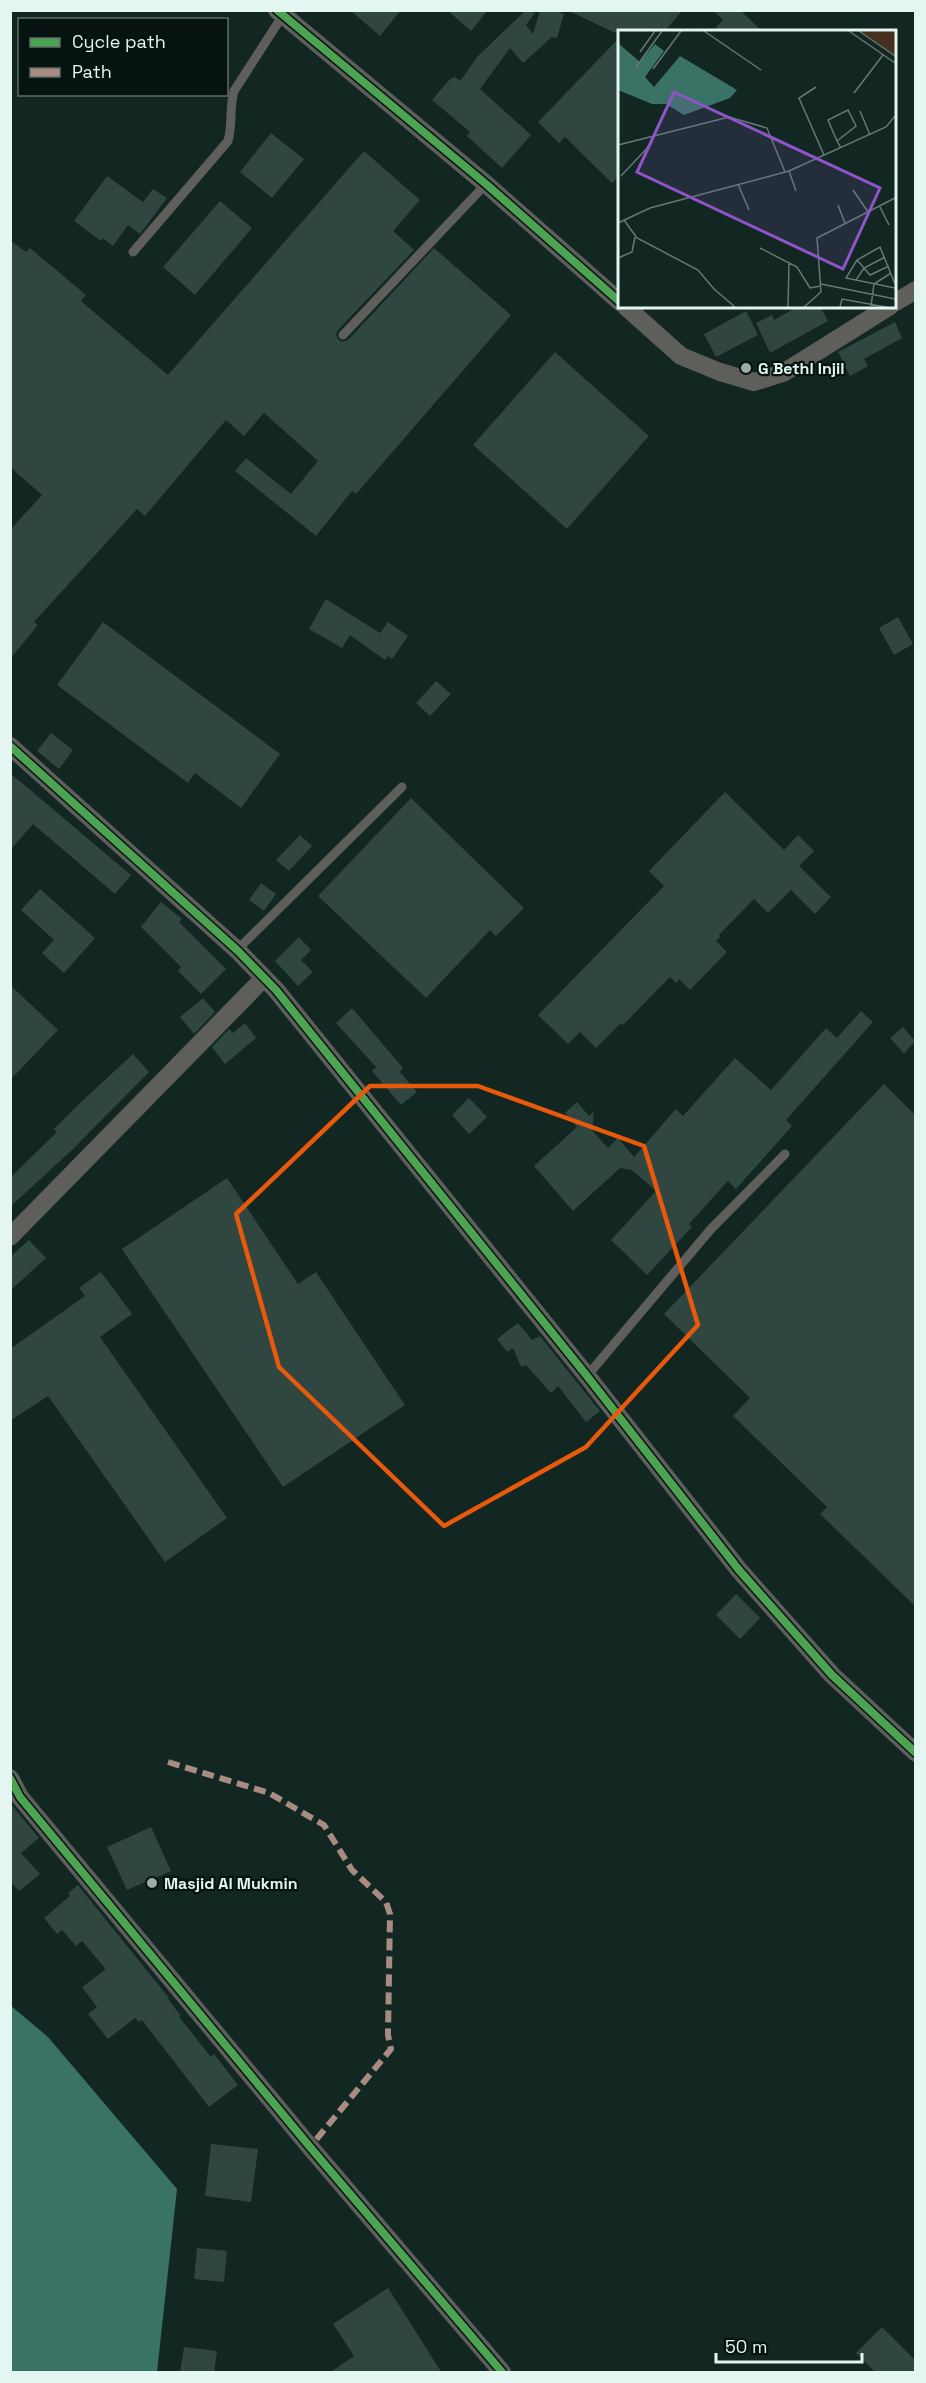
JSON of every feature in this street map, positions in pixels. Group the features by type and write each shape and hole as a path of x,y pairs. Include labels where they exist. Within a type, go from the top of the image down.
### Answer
{"street":[{"path":"280,13 486,184 618,300"},
{"path":"896,302 915,290"},
{"path":"627,308 681,356 720,372 754,382 783,373 887,308"},
{"path":"10,746 237,950 264,978 587,1376 739,1570 832,1675 915,1753"},
{"path":"10,1237 264,978"},
{"path":"10,1778 20,1797 279,2110 502,2373"}],"lane":[{"path":"132,252 228,141 234,91 280,13"},
{"path":"343,335 486,184"},
{"path":"237,950 402,787"},
{"path":"587,1376 711,1229 785,1154"}],"highlighted area":[{"path":"370,1086 478,1086 644,1146 698,1325 586,1447 444,1526 279,1367 236,1214"}],"shaded area":[{"path":"10,2005 48,2037 177,2189 157,2372 11,2372"}],"building":[{"path":"350,10 401,10 380,36"},
{"path":"447,10 488,10 471,31"},
{"path":"526,10 535,13 526,25 533,34 540,10 552,10 564,14 557,38 552,37 523,63 510,48 480,89 531,135 502,168 467,136 470,132 432,100 450,79 455,77 460,81 478,56"},
{"path":"567,10 683,10 666,30 618,30 618,32 613,32"},
{"path":"713,10 740,10 761,30 714,30 723,20"},
{"path":"618,39 618,177 612,183 565,137 559,143 538,122"},
{"path":"271,133 304,159 272,198 240,172"},
{"path":"364,151 420,200 393,231 414,250 338,330 336,334 338,339 342,342 348,340 434,248 511,315 356,494 352,491 316,536 235,471 246,458 291,494 318,461 264,413 244,436 226,420 145,516 137,509 34,622 38,625 10,659 10,530 42,495 10,467 10,240 26,252 30,248 86,295 81,301 168,375"},
{"path":"107,176 143,202 153,189 167,198 140,234 128,225 113,246 103,238 101,241 74,221"},
{"path":"220,201 252,228 195,295 163,267"},
{"path":"795,308 821,308 828,321 770,353 756,323 772,315 774,320"},
{"path":"746,311 758,335 716,357 704,334"},
{"path":"895,322 902,338 864,359 868,366 850,376 838,352"},
{"path":"555,352 649,436 567,529 473,445"},
{"path":"326,599 380,633 388,622 408,636 392,659 388,656 385,660 350,635 342,648 309,629"},
{"path":"898,617 913,644 894,655 879,628"},
{"path":"103,622 280,754 241,808 195,773 188,783 57,685"},
{"path":"436,681 451,694 430,716 416,703"},
{"path":"51,733 73,750 59,769 37,751"},
{"path":"10,773 131,875 115,894 33,824 10,850"},
{"path":"725,792 784,850 798,835 814,851 799,866 831,897 815,914 791,890 768,913 754,899 719,935 716,941 727,952 690,990 679,979 676,983 670,977 623,1025 621,1023 596,1048 580,1032 568,1044 538,1015 664,886 649,871"},
{"path":"411,798 524,908 496,936 490,930 426,998 318,896"},
{"path":"300,835 312,846 289,871 276,860"},
{"path":"261,883 276,894 264,911 249,900"},
{"path":"40,889 95,938 64,973 42,953 54,940 21,910"},
{"path":"161,902 182,919 179,922 226,969 201,994 178,971 181,967 141,927"},
{"path":"299,937 311,950 301,960 313,972 298,986 275,961"},
{"path":"10,985 58,1030 10,1080"},
{"path":"203,998 215,1012 194,1034 180,1017"},
{"path":"352,1008 403,1068 400,1072 417,1092 401,1105 372,1071 376,1067 336,1023"},
{"path":"861,1011 873,1022 786,1120 792,1126 736,1189 728,1181 689,1224 692,1227 647,1275 611,1240 656,1191 632,1170 620,1168 573,1211 534,1166 577,1127 565,1113 577,1102 589,1116 594,1111 592,1130 608,1148 618,1138 634,1157 676,1109 683,1116 735,1058 771,1090 826,1028 837,1038"},
{"path":"245,1023 256,1038 225,1064 212,1047 229,1029 233,1033"},
{"path":"903,1027 915,1041 904,1054 890,1038"},
{"path":"133,1054 149,1072 73,1149 10,1207 10,1178 57,1132 54,1129"},
{"path":"884,1084 915,1115 915,1606 820,1514 827,1507 733,1416 750,1398 664,1314"},
{"path":"469,1098 487,1117 469,1134 452,1115"},
{"path":"227,1178 298,1284 316,1272 405,1405 283,1487 122,1249"},
{"path":"29,1240 46,1258 10,1291 10,1257"},
{"path":"101,1272 132,1314 100,1337 227,1518 165,1562 48,1396 10,1421 10,1349 85,1296 79,1288"},
{"path":"518,1323 532,1340 540,1336 600,1411 586,1422 558,1386 551,1393 526,1365 521,1367 513,1348 507,1352 497,1339"},
{"path":"736,1594 760,1618 740,1639 716,1615"},
{"path":"10,1803 39,1838 21,1853 40,1874 19,1891 10,1881"},
{"path":"151,1827 171,1871 127,1890 107,1847"},
{"path":"78,1885 169,1998 181,2016 179,2017 211,2057 214,2054 238,2085 209,2107 142,2020 139,2022 135,2018 108,2039 88,2014 97,2007 82,1987 105,1970 104,1967 82,1941 76,1946 62,1930 57,1934 44,1918 70,1896 68,1893"},
{"path":"211,2144 258,2149 251,2202 205,2196"},
{"path":"197,2248 227,2251 224,2282 194,2279"},
{"path":"388,2288 442,2373 329,2373 354,2356 333,2324"},
{"path":"882,2327 915,2360 915,2373 876,2373 856,2353"},
{"path":"184,2347 217,2351 214,2373 180,2373"}],"marked path":[{"path":"168,1762 269,1793 324,1825 352,1870 386,1902 390,1914 388,2035 391,2049 310,2147"}],"cycle path":[{"path":"277,10 486,184 618,300"},
{"path":"10,746 237,950 276,990 587,1376 739,1570 832,1675 916,1753"},
{"path":"10,1778 20,1797 310,2147 502,2372"}],"place":[{"name":"G Bethl Injil","path":"746,368"},
{"name":"Masjid Al Mukmin","path":"152,1883"}]}
